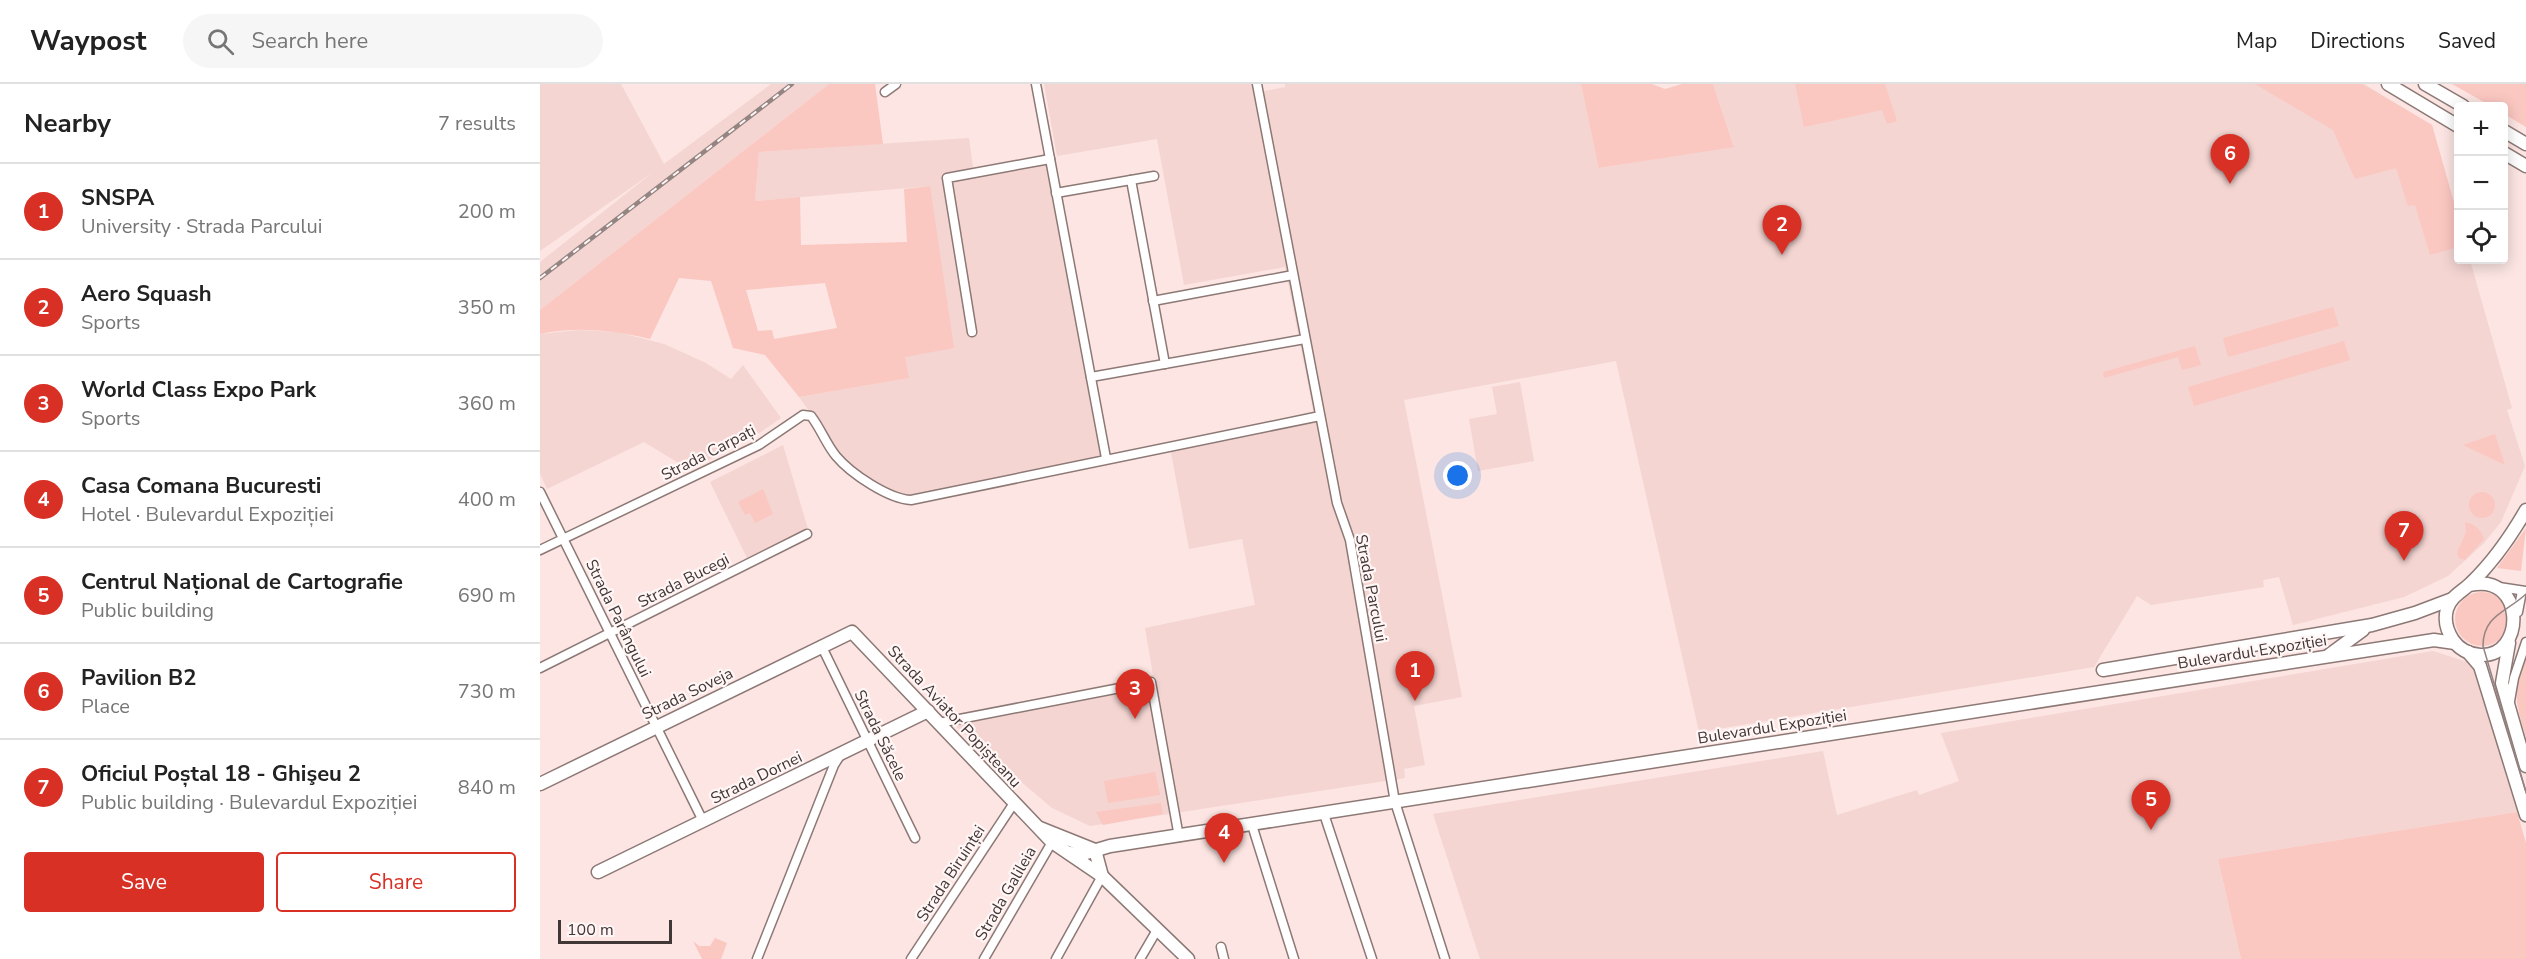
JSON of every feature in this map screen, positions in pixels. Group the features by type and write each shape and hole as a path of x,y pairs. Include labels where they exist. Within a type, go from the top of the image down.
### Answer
{"street":[{"path":"885,92 896,84"},
{"path":"1036,84 1106,458 1320,416"},
{"name":"Strada Parcului","path":"1257,84 1338,509 1350,540 1395,802 1445,959"},
{"path":"2388,84 2454,124"},
{"path":"2425,84 2456,102"},
{"path":"2508,133 2526,144"},
{"path":"2508,155 2526,166"},
{"path":"972,332 947,178 1050,159"},
{"path":"1056,193 1154,176"},
{"path":"1131,180 1165,364"},
{"path":"1153,301 1293,274"},
{"path":"1091,377 1305,339"},
{"name":"Strada Carpați","path":"540,550 759,445 803,414 814,419 829,447 843,463 889,495 904,500 1106,458"},
{"name":"Strada Parângului","path":"540,492 703,821"},
{"path":"2526,510 2506,543 2470,585 2452,598 2447,610 2446,622 2455,643 2468,652 2481,666 2526,815"},
{"name":"Strada Bucegi","path":"540,668 807,534"},
{"path":"2470,585 2490,584 2524,591 2517,630 2509,644 2502,683 2526,766"},
{"path":"2499,587 2512,598 2521,613"},
{"name":"Bulevardul Expoziției","path":"2103,670 2372,625 2415,613 2452,598"},
{"path":"2328,656 2372,625"},
{"name":"Strada Soveja","path":"540,784 849,631"},
{"name":"Strada Aviator Popișteanu","path":"849,631 856,634 1052,842 1102,876 1188,959"},
{"name":"Bulevardul Expoziției","path":"1068,853 1083,854 1095,850 1395,802 2434,639 2455,643"},
{"path":"2510,711 2514,678 2526,642"},
{"path":"2468,652 2491,654 2509,644"},
{"name":"Strada Săcele","path":"821,645 915,838"},
{"path":"939,723 1151,682 1179,837"},
{"name":"Strada Dornei","path":"598,872 928,711"},
{"path":"757,959 834,765 842,753"},
{"name":"Strada Biruinței","path":"911,959 1014,803"},
{"path":"1324,814 1372,959"},
{"path":"1251,825 1294,959"},
{"name":"Strada Aviator Popișteanu","path":"1036,826 1095,850"},
{"name":"Strada Galileia","path":"984,959 1052,842"},
{"path":"1088,868 1088,859 1095,850"},
{"path":"1056,959 1102,876 1095,850"},
{"path":"1140,959 1157,930"},
{"path":"1221,947 1224,959"}],"shaded area":[{"path":"540,84 621,84 664,164 771,84 829,84 540,310 540,262 652,173 540,251"},
{"path":"829,84 875,84 883,144 759,152 755,201 800,197 801,245 907,242 904,189 930,186 954,348 905,357 909,378 799,397 765,355 733,348 711,281 679,278 650,339 595,330 567,330 540,334 540,310","holes":["825,283 837,328 774,339 772,330 758,331 746,290"]},
{"path":"1044,84 1251,84 1254,93 1285,87 1285,84 1581,84 1600,168 1734,146 1713,84 2364,84 2432,125 2454,203 2454,264 2471,264 2512,408 2507,410 2525,466 2501,522 2484,543 2448,576 2404,597 2293,625 2279,577 2263,580 2264,587 2151,605 2137,596 2094,667 1699,732 1616,361 1404,400 1462,697 1414,706 1425,765 1404,769 1405,778 1090,826 1052,808 945,717 1153,675 1145,628 1255,605 1242,539 1189,549 1169,442 1314,415 1285,267 1184,285 1157,139 1057,156"},
{"path":"1581,84 1652,84 1665,89 1682,84 1713,84 1734,147 1599,168"},
{"path":"1795,84 1885,84 1897,121 1887,124 1882,110 1804,127"},
{"path":"2255,84 2362,84 2432,125 2454,203 2454,248 2430,255 2415,205 2408,206 2396,168 2355,179 2333,130"},
{"path":"2452,84 2526,84 2526,127 2508,116 2508,102 2484,102"},
{"path":"969,138 974,174 1050,159 1106,458 904,499 852,470 799,397 908,378 905,357 930,186 755,201 759,152"},
{"path":"2333,307 2339,326 2228,357 2223,338"},
{"path":"579,330 617,332 664,344 706,363 731,379 743,365 781,418 761,432 690,470 644,442 547,489 540,474 540,334"},
{"path":"2344,341 2350,360 2194,406 2188,387"},
{"path":"2195,346 2201,365 2182,370 2178,357 2104,378 2103,372"},
{"path":"1520,382 1534,461 1478,471 1469,419 1497,414 1492,387"},
{"path":"2495,434 2505,465 2463,445"},
{"path":"783,445 808,529 748,560 710,482"},
{"path":"763,489 773,514 755,523 750,513 745,515 738,502"},
{"path":"2482,492 2491,496 2495,505 2491,514 2482,518 2473,514 2469,505 2473,496"},
{"path":"2465,522 2477,528 2484,539 2465,560 2459,558 2457,553 2466,532"},
{"path":"2526,528 2521,571 2497,568"},
{"path":"2482,592 2492,594 2501,600 2507,609 2509,619 2507,629 2501,638 2492,644 2482,646 2472,644 2463,638 2457,629 2455,619 2457,609 2463,600 2472,594"},
{"path":"2433,651 2480,666 2517,812 2218,859 2241,959 1480,959 1433,814 1823,751 1837,815 1917,790 1919,795 1959,781 1941,733"},
{"path":"2526,656 2526,737 2518,706 2517,688"},
{"path":"1155,772 1160,795 1108,803 1104,781"},
{"path":"1161,803 1163,814 1103,825 1096,812"},
{"path":"2517,812 2526,843 2526,959 2241,959 2218,859"},
{"path":"715,938 727,943 721,959 702,959 693,941 699,946 710,946"}],"tram line":[{"path":"2526,594 2497,615 2487,627 2483,646 2526,792"}],"railway":[{"path":"540,278 792,84"}],"place":[{"name":"Pavilion B2","path":"2230,184"},
{"name":"Aero Squash","path":"1782,255"},
{"name":"Oficiul Poștal 18 - Ghişeu 2","path":"2404,561"},
{"name":"SNSPA","path":"1415,701"},
{"name":"World Class Expo Park","path":"1135,719"},
{"name":"Centrul Național de Cartografie","path":"2151,830"},
{"name":"Casa Comana Bucuresti","path":"1224,863"}]}
